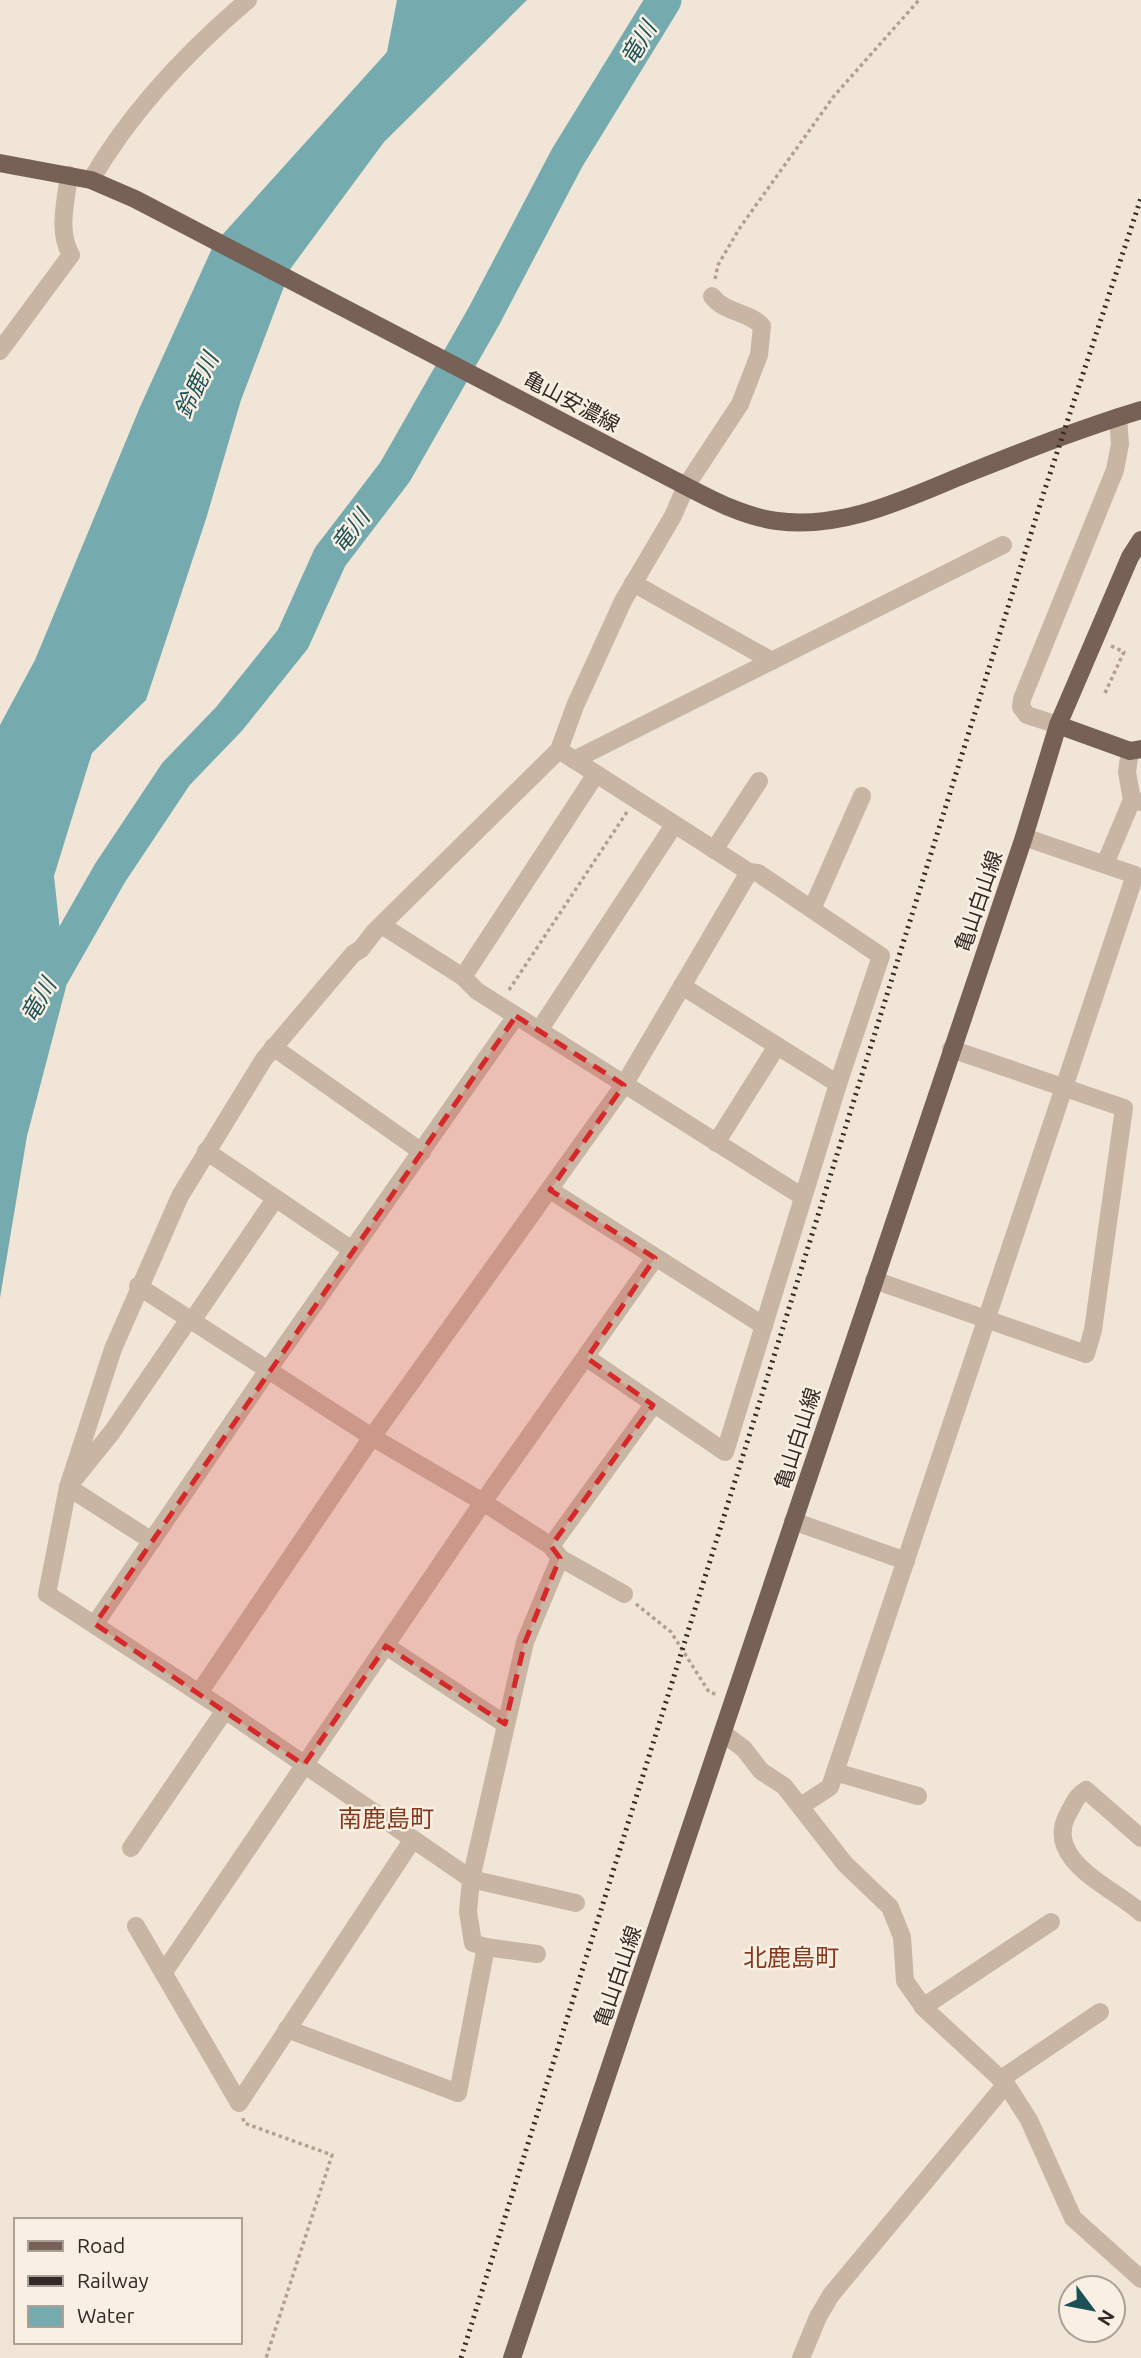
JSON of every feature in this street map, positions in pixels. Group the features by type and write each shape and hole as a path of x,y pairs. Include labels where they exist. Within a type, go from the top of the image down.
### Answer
{"main road":[{"name":"亀山安濃線","path":"0,163 91,180 135,199 720,504 760,518 780,521 825,520 867,512 1093,424 1141,410"},
{"name":"亀山白山線","path":"512,2358 1024,836 1058,725 1130,557 1141,540"},
{"path":"1058,725 1136,750"}],"street":[{"path":"91,180 132,119 206,38 248,0"},
{"path":"0,351 71,255 63,242 69,176"},
{"path":"576,1903 471,1879 225,1710 47,1594 68,1487 113,1349 138,1286 180,1196 206,1151 273,1047 353,954 361,950 559,750 575,706 633,583 673,516 680,483 745,392 763,336 762,326 755,318 715,301"},
{"path":"1058,725 1027,715 1021,707 1022,699 1115,470 1120,444 1118,417"},
{"path":"574,760 1003,545"},
{"path":"633,583 772,661"},
{"path":"559,750 749,872 758,873 881,956 838,1084 725,1452 587,1358"},
{"path":"1105,864 1137,801 1128,772 1136,750"},
{"path":"463,977 596,774"},
{"path":"714,850 759,781"},
{"path":"812,909 862,796"},
{"path":"540,1028 674,825"},
{"path":"801,1806 830,1787 1135,875 1024,836"},
{"path":"199,1693 372,1437 624,1085 749,872"},
{"path":"383,926 463,977 477,991 540,1028 624,1085 803,1197"},
{"path":"682,986 838,1084"},
{"path":"95,1625 268,1370 516,1016"},
{"path":"716,1143 777,1046"},
{"path":"273,1047 422,1152"},
{"path":"874,1280 1086,1354 1093,1330 1124,1108 951,1049"},
{"path":"206,1151 352,1250"},
{"path":"550,1190 764,1326"},
{"path":"68,1487 112,1432 275,1199"},
{"path":"164,1972 483,1502 655,1258"},
{"path":"138,1286 372,1437 483,1502 624,1594"},
{"path":"537,1954 473,1943 468,1912 471,1879 525,1642 556,1552 653,1405"},
{"path":"68,1487 152,1541"},
{"path":"793,1521 906,1561"},
{"path":"386,1646 505,1724"},
{"path":"131,1848 225,1710"},
{"path":"723,1733 744,1749 761,1771 784,1786 845,1864 890,1907 902,1937 905,1981 923,2007 1003,2081 1029,2120 1073,2218 1141,2279"},
{"path":"835,1772 918,1796"},
{"path":"1141,1838 1086,1790 1080,1794 1061,1825 1062,1836 1081,1871 1141,1913"},
{"path":"136,1926 239,2103 413,1839"},
{"path":"923,2007 1051,1922"},
{"path":"287,2029 458,2093 486,1947"},
{"path":"801,2358 818,2317 831,2295 1003,2081 1100,2012"}],"path":[{"path":"715,301 718,265 739,229 834,96 919,0"},
{"path":"499,1005 635,799"},
{"path":"624,1594 671,1632 709,1692 733,1701"},
{"path":"239,2103 244,2123 332,2155 266,2358"}],"highlighted area":[{"path":"516,1016 624,1085 550,1190 655,1258 587,1358 653,1405 551,1546 560,1558 525,1642 505,1724 386,1646 304,1765 95,1624"}],"water":[{"name":"鈴鹿川","path":"397,0 527,0 384,142 291,268 241,400 206,519 146,700 92,753 54,876 66,987 27,1136 0,1298 0,725 35,660 140,407 214,244 387,52"}],"waterway":[{"name":"竜川","path":"40,996 110,873 176,774 229,719 293,639 330,557 395,472 484,316 567,158 664,0"}],"railway":[{"path":"461,2358 1044,492 1141,198"}],"district":[{"name":"南鹿島町","path":"386,1818"},
{"name":"北鹿島町","path":"791,1957"}]}
